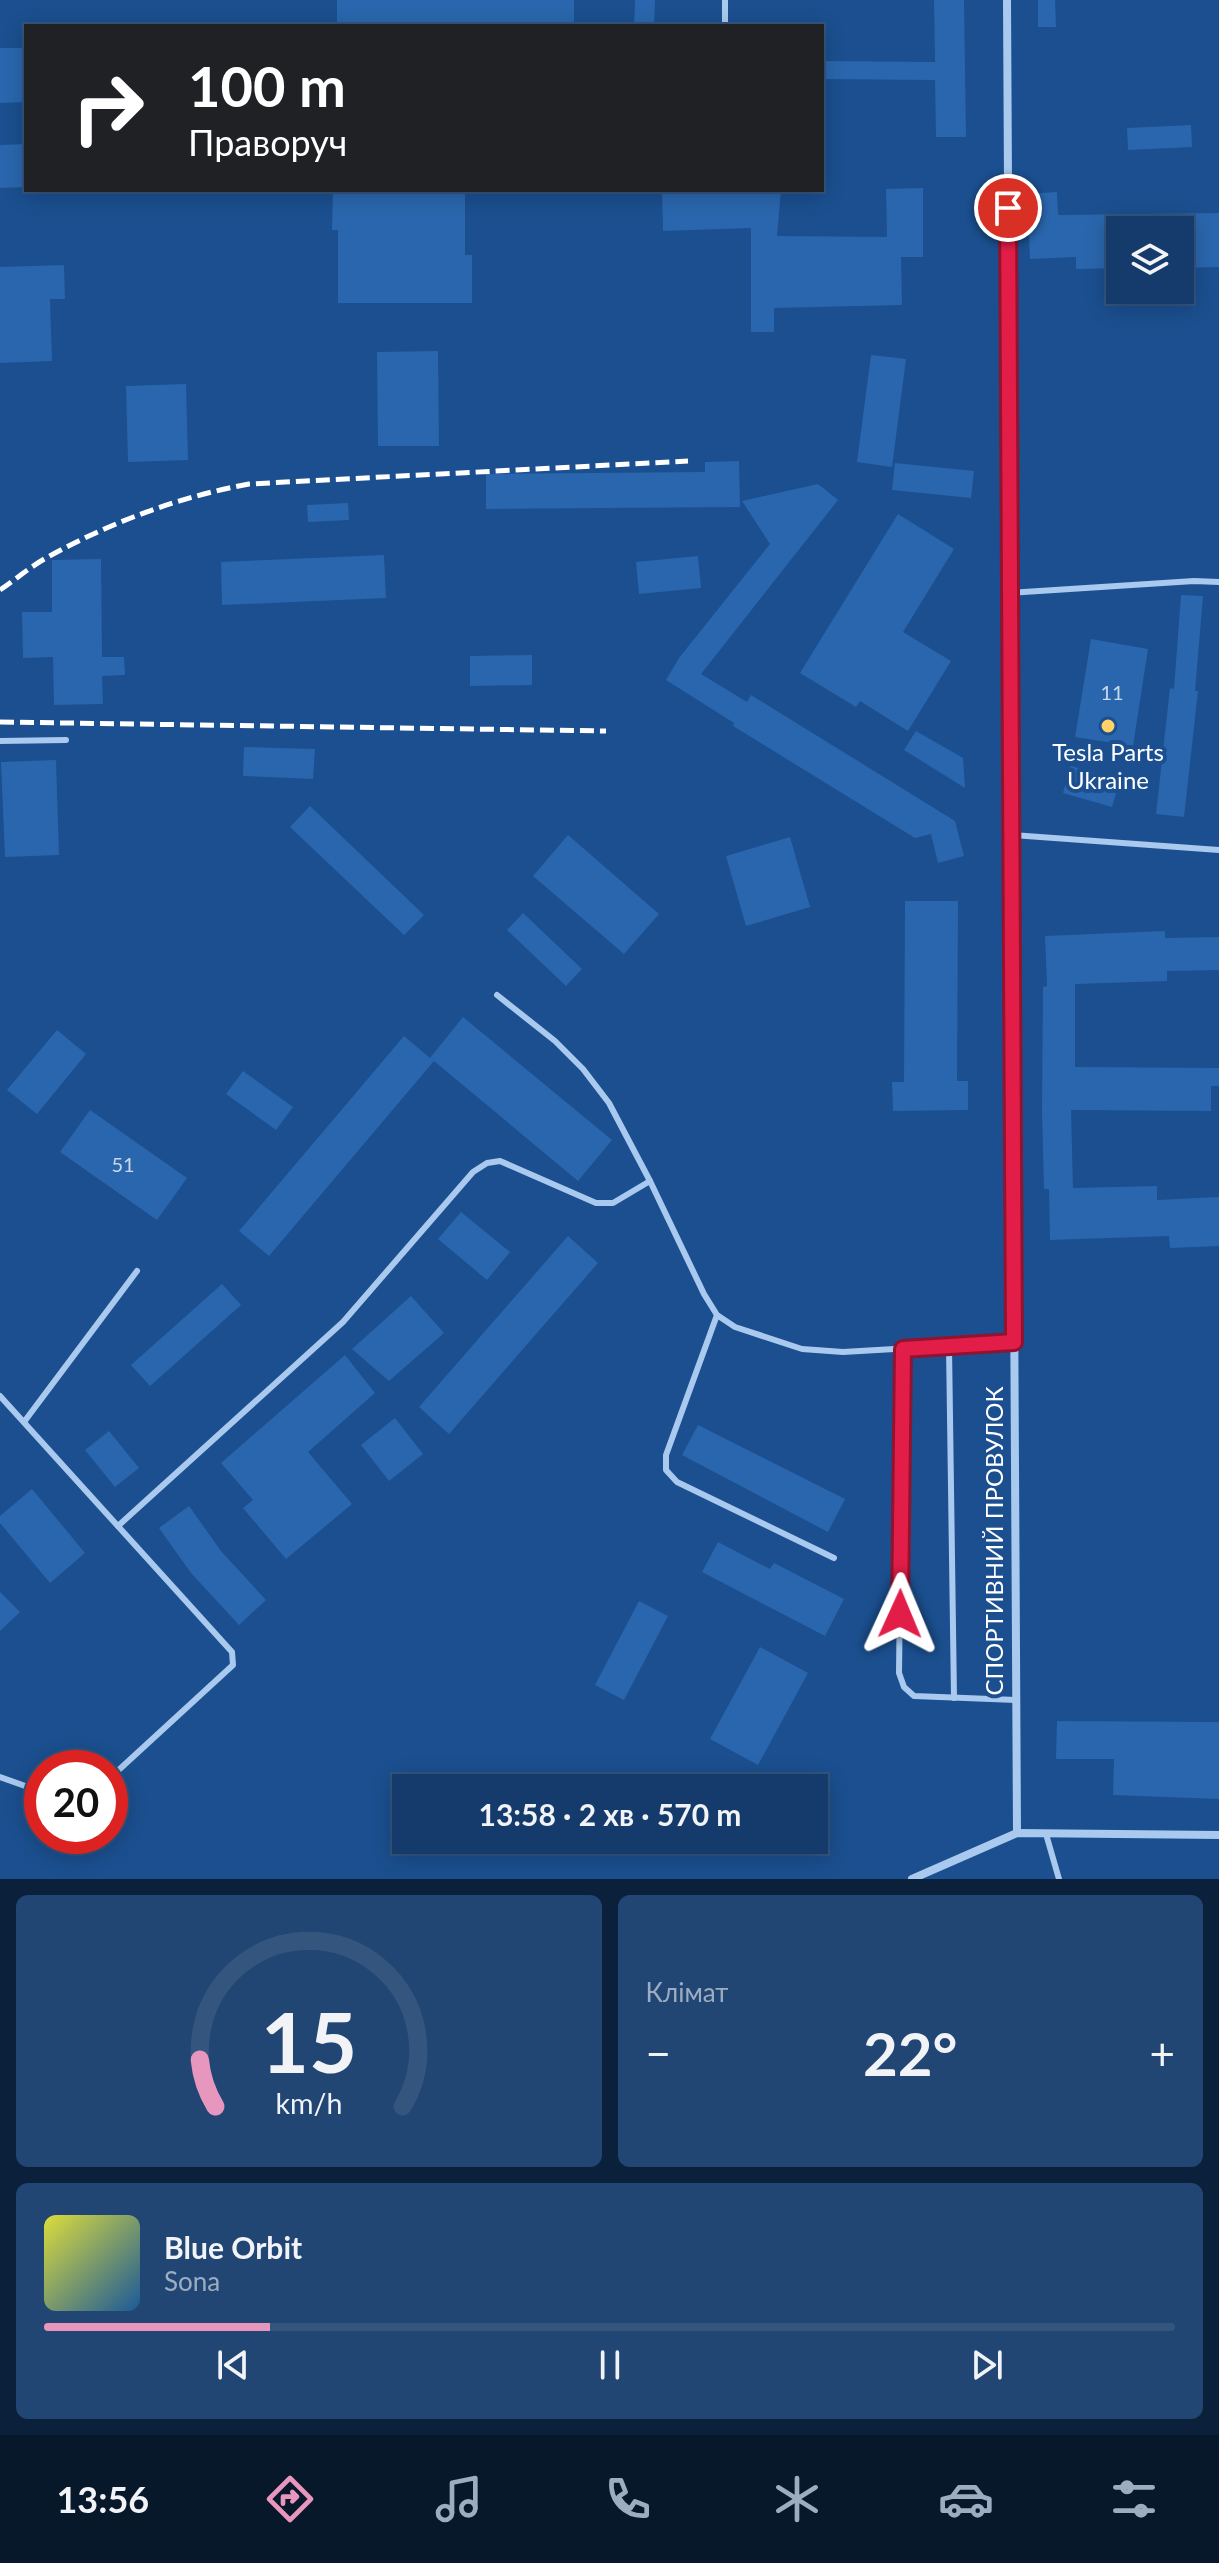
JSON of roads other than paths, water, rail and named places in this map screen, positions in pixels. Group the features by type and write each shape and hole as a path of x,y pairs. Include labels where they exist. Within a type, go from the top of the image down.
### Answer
{"street":[{"name":"СПОРТИВНИЙ ПРОВУЛОК","path":"1007,0 1017,1833"},
{"path":"912,1879 1017,1833 1219,1835"}],"lane":[{"path":"725,0 725,24"},
{"path":"1010,593 1219,582"},
{"path":"0,741 66,740"},
{"path":"1012,835 1219,850"},
{"path":"497,995 555,1041 583,1069 609,1103 717,1315 735,1327 802,1349 843,1352 1014,1342"},
{"path":"118,1526 343,1322 473,1172 487,1163 500,1161 596,1203 613,1203 650,1181"},
{"path":"24,1422 137,1271"},
{"path":"717,1315 666,1455 666,1470 677,1482 834,1558"},
{"path":"949,1346 954,1698"},
{"path":"903,1349 899,1673 904,1687 914,1696 1016,1700"},
{"path":"0,1396 232,1652 233,1665 128,1761"},
{"path":"0,1777 24,1786"},
{"path":"1046,1834 1059,1879"}],"railway":[{"path":"0,590 46,558 119,523 196,496 249,484 688,461"},
{"path":"0,722 606,731"}],"place":[{"name":"Tesla Parts Ukraine","path":"1108,726"}]}
